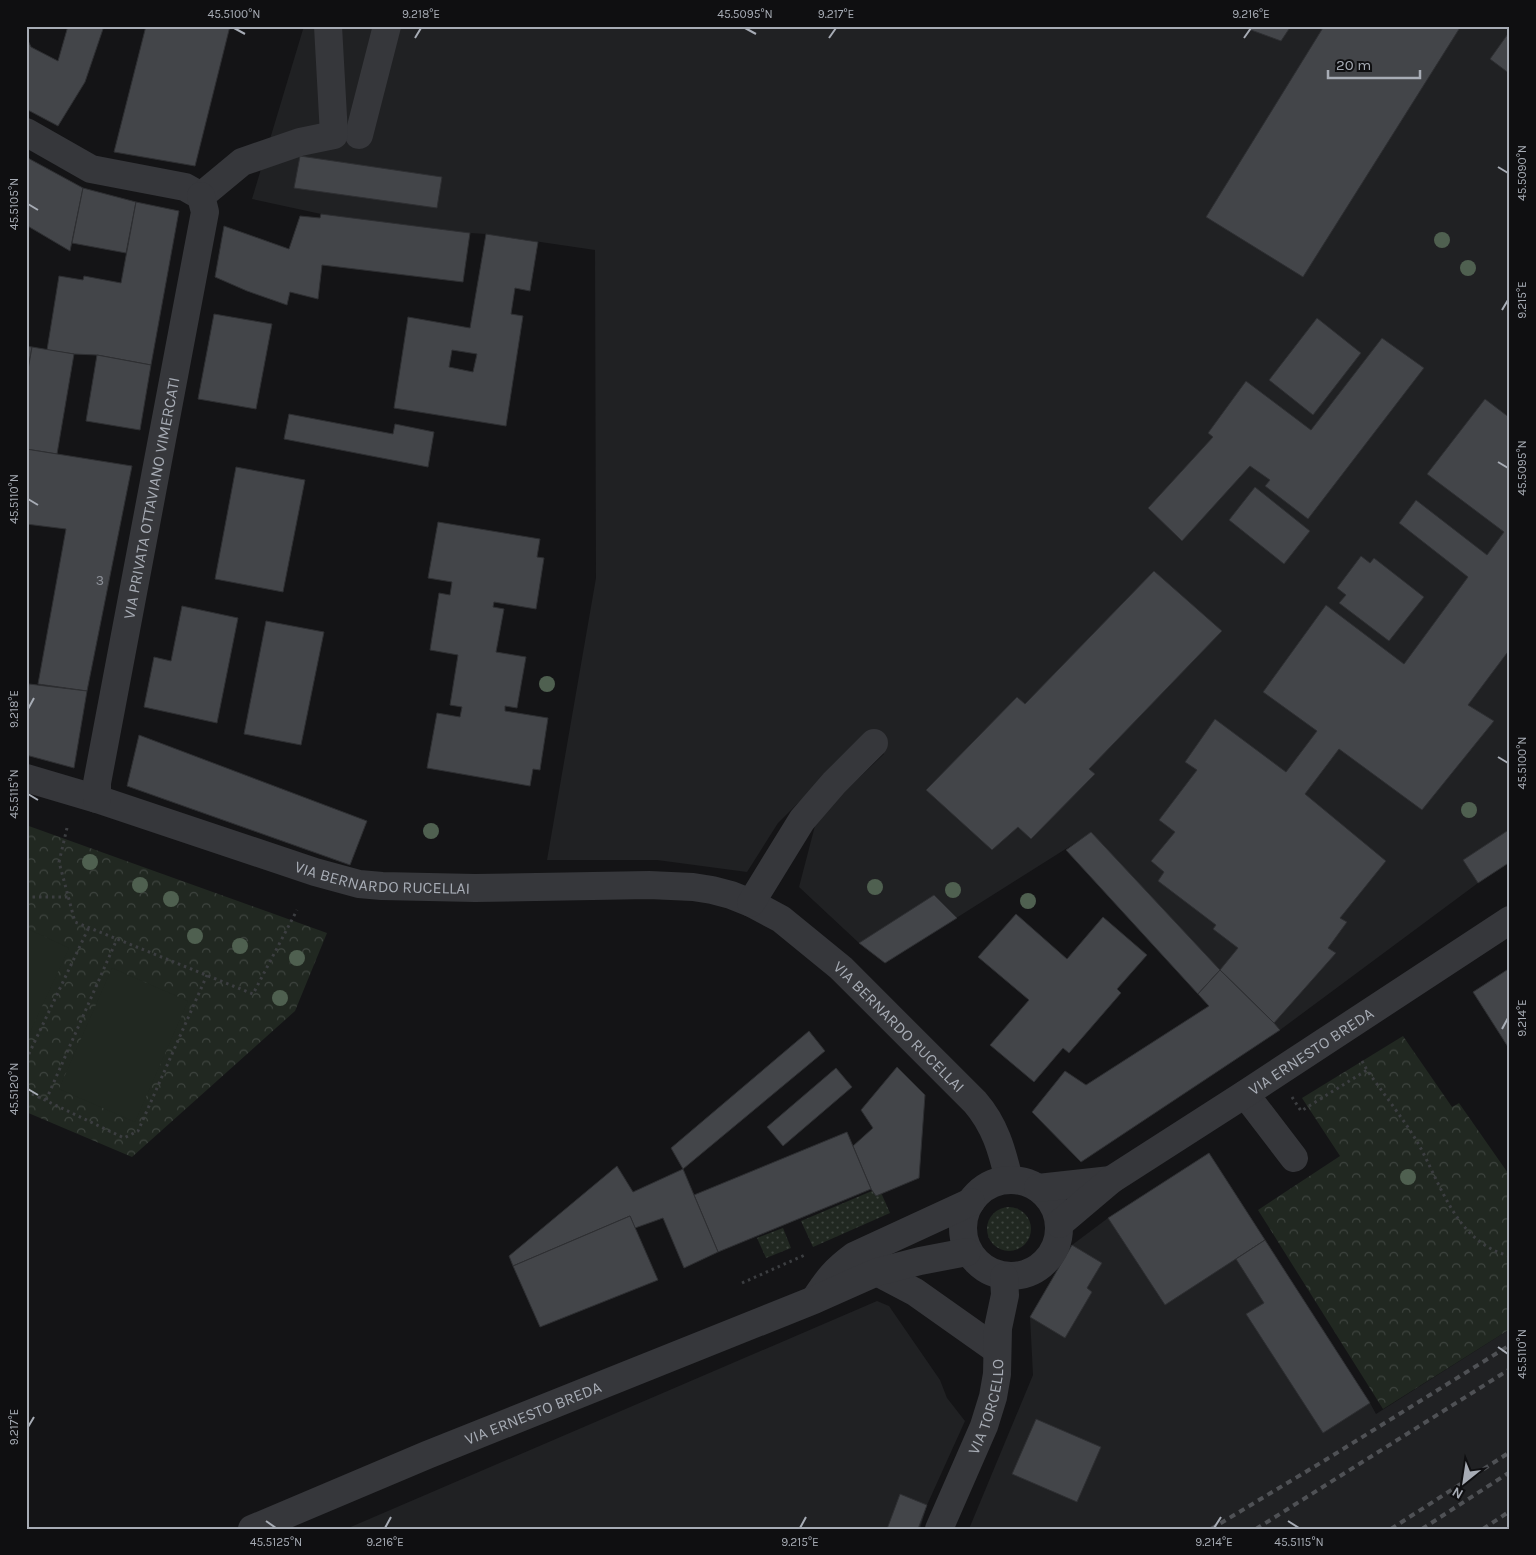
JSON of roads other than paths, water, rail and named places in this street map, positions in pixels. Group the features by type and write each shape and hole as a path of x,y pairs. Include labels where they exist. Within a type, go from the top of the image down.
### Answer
{"street":[{"path":"26,132 91,169 185,187 201,196 242,162 300,142 334,135 328,26"},
{"path":"359,135 387,26"},
{"name":"VIA PRIVATA OTTAVIANO VIMERCATI","path":"97,798 97,783 205,212 201,196"},
{"path":"751,903 802,820 834,783 874,743"},
{"name":"VIA BERNARDO RUCELLAI","path":"26,778 97,798 315,872 359,884 466,888 658,885 712,890 751,903 785,922 841,968 975,1102 984,1113 1000,1143 1009,1180"},
{"name":"VIA ERNESTO BREDA","path":"1059,1224 1111,1180 1246,1094 1510,920"},
{"path":"1246,1094 1294,1158"},
{"path":"814,1300 832,1274 854,1256 972,1202 986,1187 996,1182 1009,1180"},
{"name":"VIA ERNESTO BREDA","path":"1009,1180 1021,1181 1038,1188 1111,1180"},
{"path":"972,1202 964,1229 967,1252 984,1270 994,1275 1004,1277 1025,1273 1042,1264 1049,1256 1054,1246 1059,1224 1053,1203 1038,1188"},
{"name":"VIA ERNESTO BREDA","path":"252,1529 427,1455 814,1300 877,1272 967,1252"},
{"path":"877,1272 915,1292 997,1350"},
{"name":"VIA TORCELLO","path":"939,1529 990,1408 996,1382 998,1328 1004,1295 1004,1277"}],"railway":[{"path":"1211,1529 1510,1345"},
{"path":"1256,1529 1510,1369"},
{"path":"1391,1529 1510,1452"},
{"path":"1422,1529 1510,1472"},
{"path":"1483,1529 1510,1511"}]}
